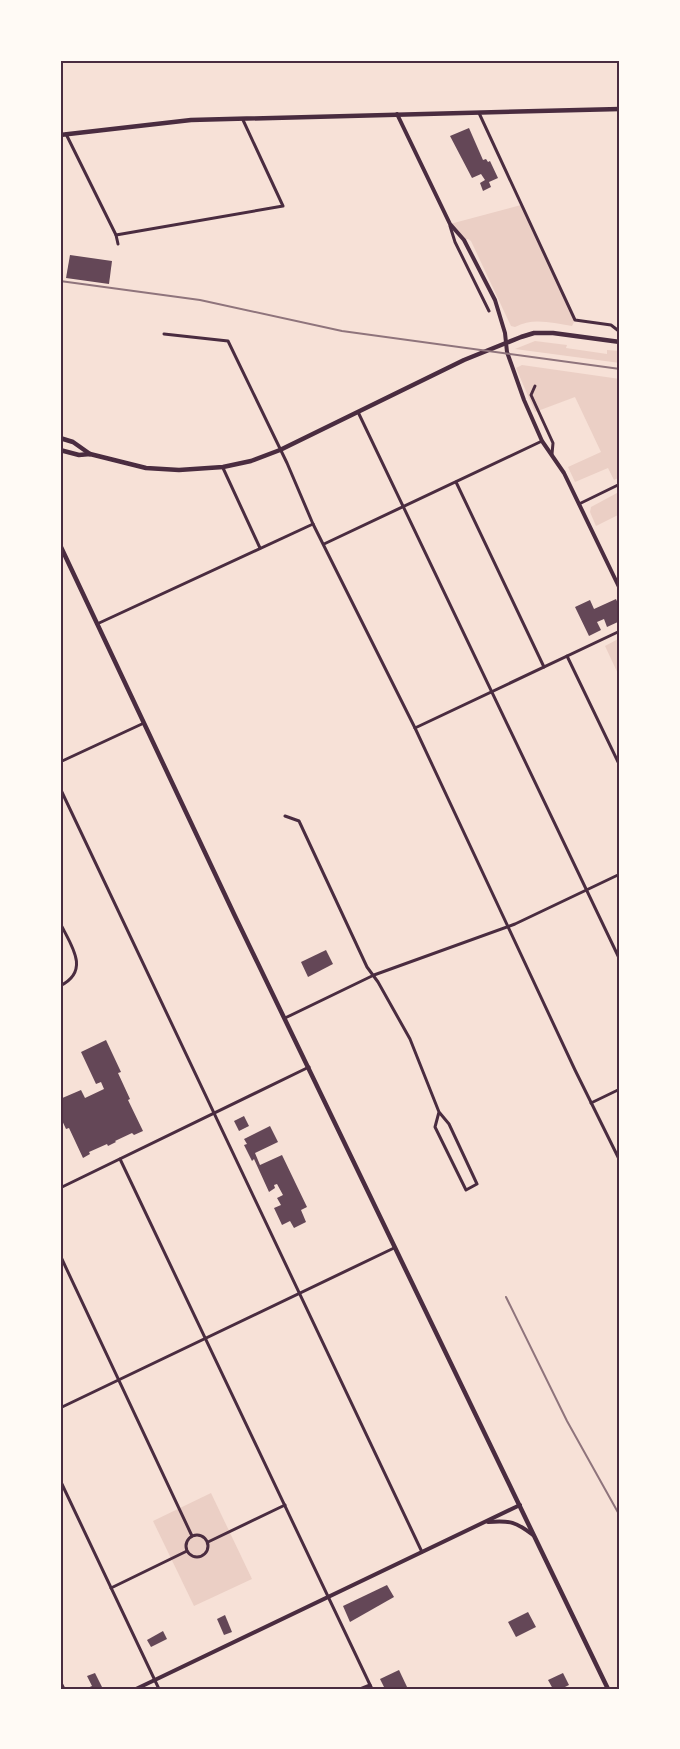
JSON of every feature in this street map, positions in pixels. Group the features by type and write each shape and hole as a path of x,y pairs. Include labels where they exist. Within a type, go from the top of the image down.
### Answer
{"main road":[{"path":"63,135 191,120 478,111 620,110"},
{"path":"60,450 79,455 90,454 146,468 179,470 223,467 252,461 280,450 464,360 534,333 553,333 620,342"},
{"path":"60,438 73,442 90,454"},
{"path":"60,545 608,1689"}],"street":[{"path":"478,111 574,320 611,325 620,332"},
{"path":"397,114 489,311"},
{"path":"116,236 283,207 243,118"},
{"path":"63,135 116,236 118,244"},
{"path":"450,224 464,240 495,300 512,368 542,441 552,454 579,504 620,590"},
{"path":"164,334 228,340 313,524 415,728 620,1161"},
{"path":"535,386 531,395 553,443 552,454"},
{"path":"358,412 620,960"},
{"path":"324,544 542,441"},
{"path":"223,467 261,548"},
{"path":"456,482 544,667"},
{"path":"579,504 620,484"},
{"path":"97,624 313,524"},
{"path":"415,728 620,631"},
{"path":"567,656 620,766"},
{"path":"60,762 144,723"},
{"path":"60,788 422,1552"},
{"path":"285,816 299,821 367,967 374,975 410,1039 438,1112 449,1124 477,1184 466,1190 435,1127 438,1112"},
{"path":"285,1018 374,975 515,924 620,874"},
{"path":"60,923 77,958 77,967 68,982 60,986"},
{"path":"60,1188 309,1067"},
{"path":"591,1102 620,1089"},
{"path":"120,1159 372,1689"},
{"path":"60,1407 395,1247"},
{"path":"60,1255 192,1536"},
{"path":"60,1480 159,1689"},
{"path":"208,1542 285,1505"},
{"path":"136,1689 520,1505"},
{"path":"484,1522 515,1522 535,1536"},
{"path":"192,1536 203,1536 208,1542 208,1549 202,1557 194,1557 187,1551 187,1542 192,1536"},
{"path":"111,1588 187,1551"},
{"path":"60,1681 64,1689"},
{"path":"360,1689 370,1684"}],"shaded area":[{"path":"521,205 575,320 572,326 536,321 511,326 471,241 464,240 450,224"},
{"path":"535,341 607,354 607,350 620,351 620,363 515,349"},
{"path":"522,365 620,379 620,477 614,480 608,468 575,482 568,467 601,452 575,397 535,412 516,368"},
{"path":"617,493 620,499 620,514 596,526 590,512 591,507"},
{"path":"620,638 620,678 605,646"},
{"path":"211,1493 252,1579 194,1606 153,1521"}],"building":[{"path":"469,128 483,160 490,161 498,178 489,182 491,187 483,191 480,183 485,180 481,174 472,178 450,136"},
{"path":"70,255 112,261 109,284 66,278"},
{"path":"616,599 620,608 620,621 607,627 604,619 597,622 601,630 589,636 575,607 590,600 594,609"},
{"path":"326,950 333,964 308,977 301,962"},
{"path":"106,1040 121,1072 118,1073 130,1099 128,1100 143,1131 134,1135 132,1133 108,1146 107,1144 89,1152 90,1154 83,1158 69,1128 66,1129 60,1116 63,1115 60,1110 60,1099 81,1090 85,1098 104,1089 101,1082 96,1084 81,1052"},
{"path":"244,1116 249,1126 239,1131 234,1121"},
{"path":"270,1126 278,1142 255,1153 260,1165 282,1155 307,1207 301,1210 306,1222 294,1228 290,1221 282,1225 274,1208 281,1205 277,1198 283,1195 277,1184 269,1192 254,1159 252,1161 244,1145 247,1144 244,1139"},
{"path":"387,1585 394,1597 350,1622 343,1606"},
{"path":"528,1612 536,1627 516,1637 508,1622"},
{"path":"225,1615 232,1632 224,1635 217,1619"},
{"path":"163,1631 167,1639 151,1647 147,1640"},
{"path":"399,1670 408,1689 385,1689 380,1679"},
{"path":"95,1673 103,1689 85,1689 92,1686 87,1676"},
{"path":"563,1673 569,1685 561,1689 553,1689 548,1680"}],"railway":[{"path":"60,281 200,300 342,331 620,369"},
{"path":"506,1297 567,1421 620,1516"}]}
